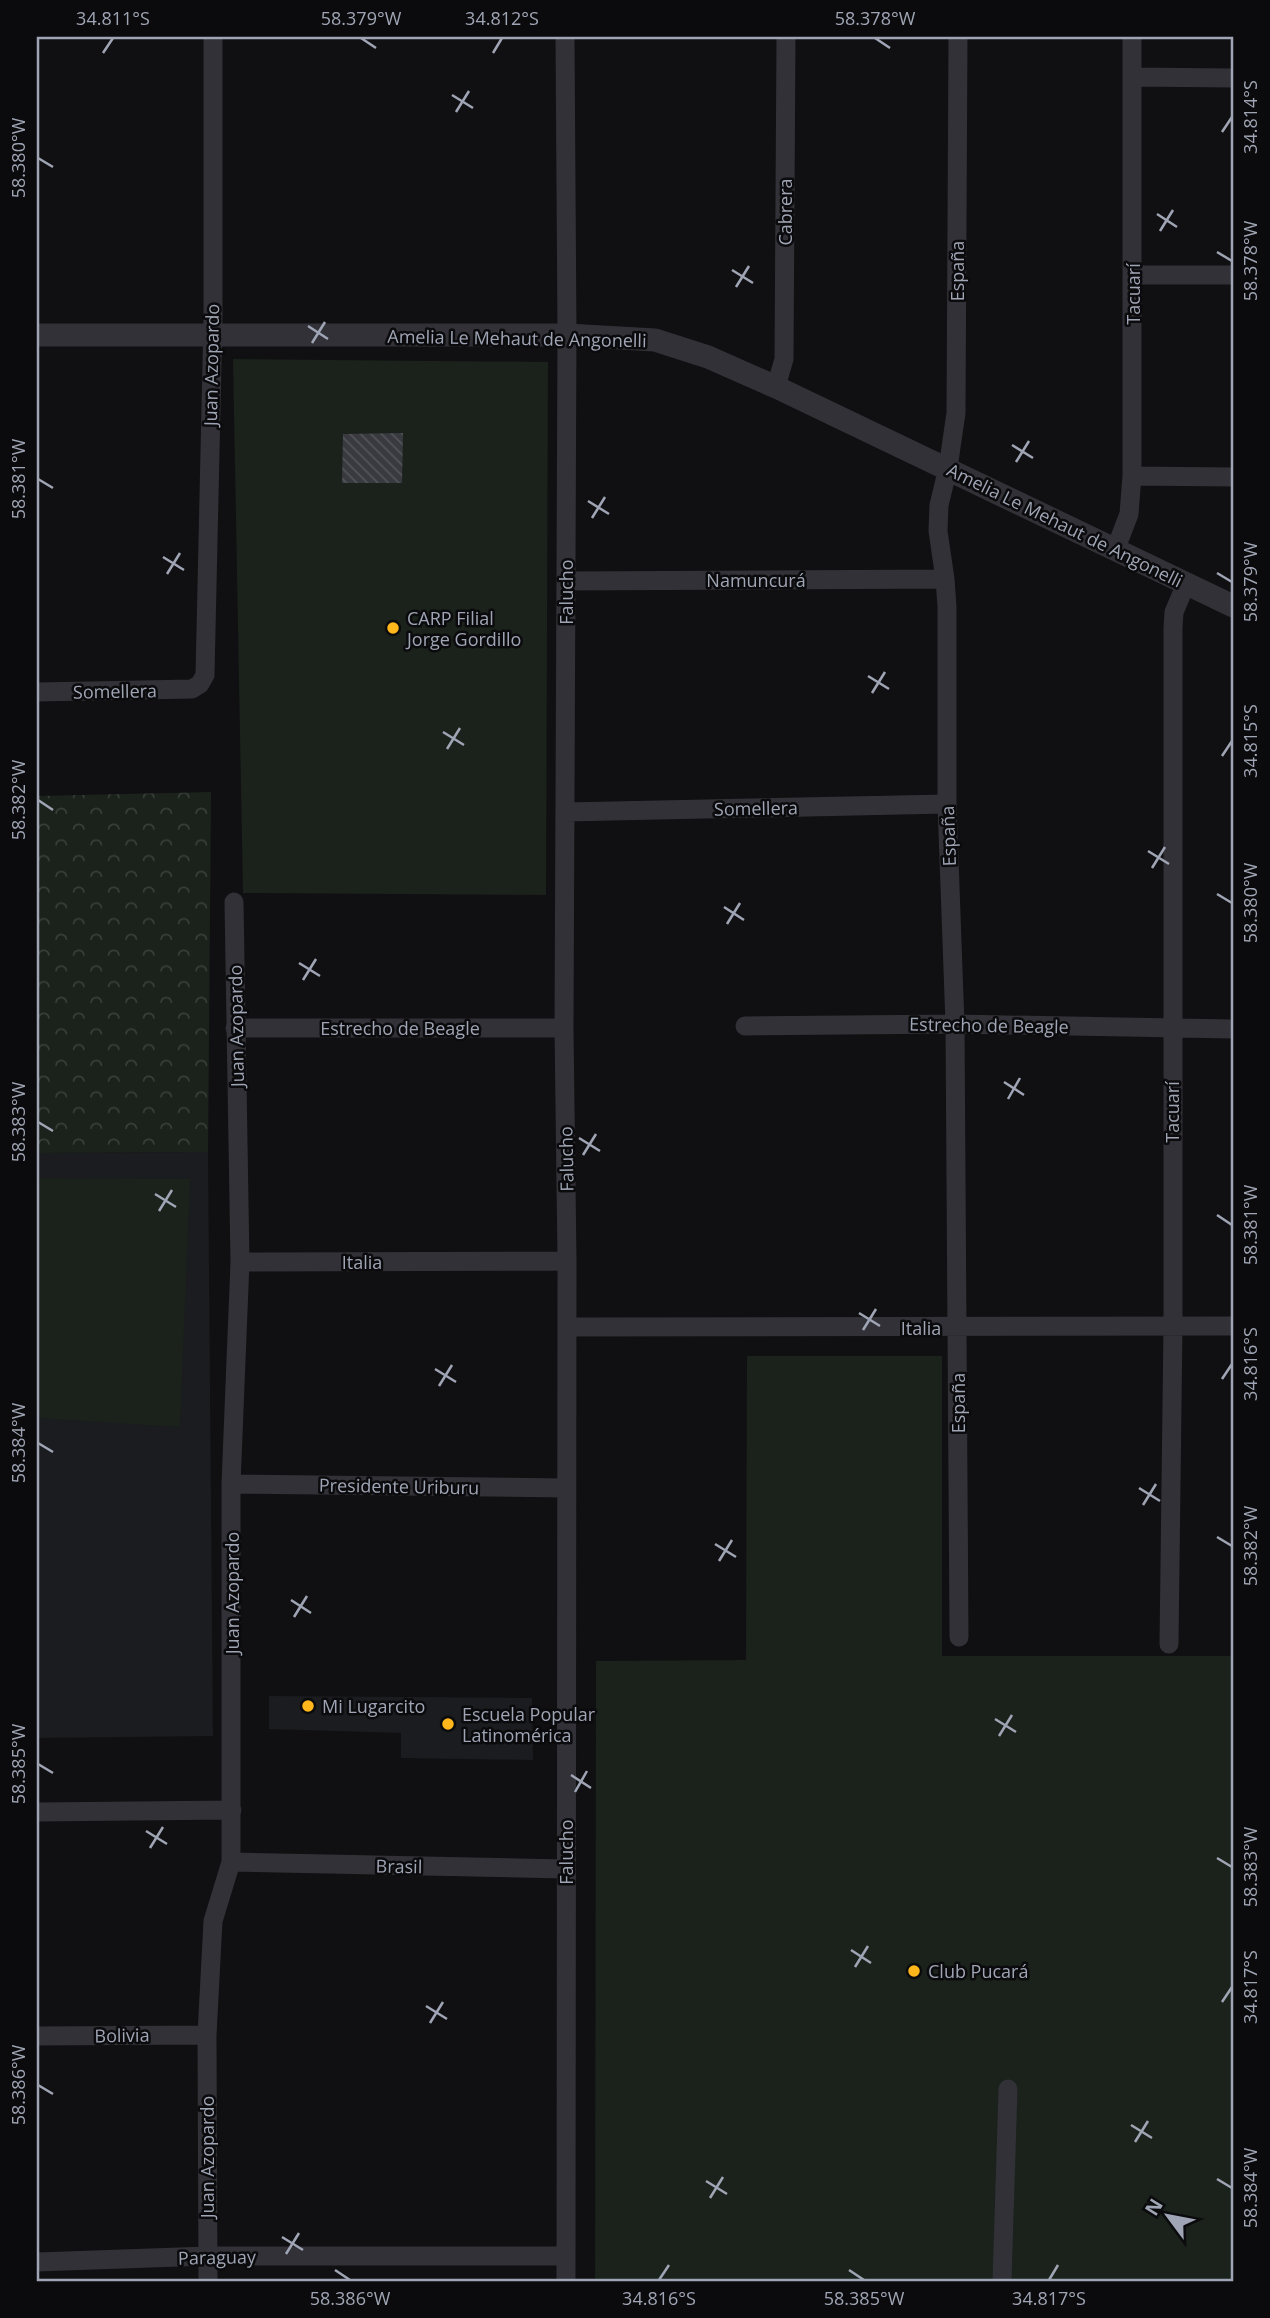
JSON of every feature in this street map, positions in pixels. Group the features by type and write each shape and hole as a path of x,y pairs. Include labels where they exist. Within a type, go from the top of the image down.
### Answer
{"street":[{"name":"Juan Azopardo","path":"192,689 200,684 205,675 212,335 213,37"},
{"name":"Falucho","path":"565,37 566,2281"},
{"name":"Cabrera","path":"776,387 784,359 786,37"},
{"name":"España","path":"958,37 956,413 948,468 940,497 938,531 945,579 947,804 955,1024 959,1637"},
{"name":"Tacuarí","path":"1116,548 1129,514 1132,476 1132,37"},
{"path":"1133,77 1233,78"},
{"path":"1133,275 1233,275"},
{"name":"Amelia Le Mehaut de Angonelli","path":"37,335 567,335 655,340 708,357 776,387 1233,606"},
{"path":"1132,476 1233,477"},
{"name":"Namuncurá","path":"566,581 945,579"},
{"name":"Tacuarí","path":"1169,1644 1173,1326 1173,628 1174,612 1186,584"},
{"name":"Somellera","path":"37,692 192,689"},
{"name":"Somellera","path":"565,812 947,804"},
{"name":"Juan Azopardo","path":"208,2281 207,2035 213,1920 231,1862 232,1810 231,1484 240,1262 234,902"},
{"name":"Estrecho de Beagle","path":"745,1026 955,1024 1233,1029"},
{"name":"Estrecho de Beagle","path":"235,1028 564,1028"},
{"name":"Italia","path":"240,1262 567,1261"},
{"name":"Italia","path":"566,1327 1233,1326"},
{"name":"Presidente Uriburu","path":"231,1484 566,1488"},
{"path":"37,1812 232,1810"},
{"name":"Brasil","path":"231,1862 566,1869"},
{"name":"Bolivia","path":"37,2036 207,2035"},
{"path":"1002,2281 1008,2089"},
{"name":"Paraguay","path":"37,2262 208,2256 566,2256"}],"shaded area":[{"path":"208,1152 213,1736 37,1738 37,1153"},
{"name":"Escuela Popular Latinomérica","path":"269,1696 532,1698 533,1760 401,1758 401,1733 269,1729"}],"green space":[{"name":"CARP Filial Jorge Gordillo","path":"233,359 548,362 546,895 243,893"},
{"path":"211,792 208,1152 37,1153 37,796"},
{"path":"37,1178 190,1179 180,1427 37,1418"},
{"name":"Club Pucará","path":"747,1356 942,1356 942,1656 1233,1656 1233,2281 595,2281 596,1661 746,1660"}],"building":[{"path":"403,433 402,483 342,483 343,434"}],"place":[{"name":"CARP Filial Jorge Gordillo","path":"393,628"},
{"name":"Mi Lugarcito","path":"308,1706"},
{"name":"Escuela Popular Latinomérica","path":"448,1724"},
{"name":"Club Pucará","path":"914,1971"}]}
